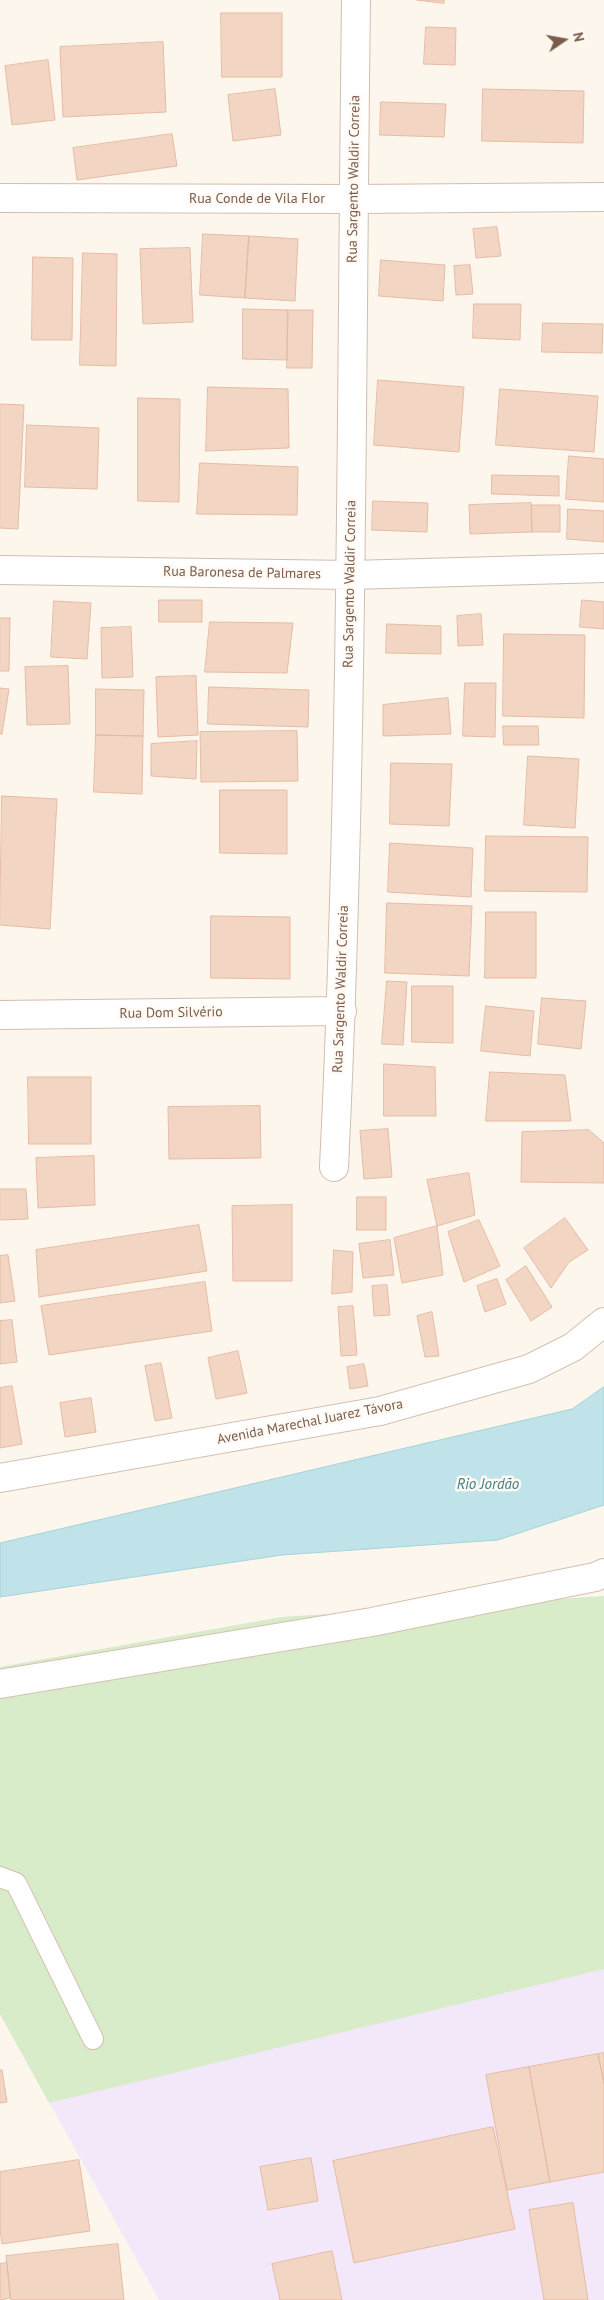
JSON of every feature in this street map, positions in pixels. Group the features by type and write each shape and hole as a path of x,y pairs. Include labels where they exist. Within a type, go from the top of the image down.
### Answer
{"street":[{"name":"Rua Sargento Waldir Correia","path":"334,1167 342,1010 351,575 356,0"},
{"name":"Rua Conde de Vila Flor","path":"0,198 354,200 604,196"},
{"name":"Rua Baronesa de Palmares","path":"0,570 351,575 604,568"},
{"name":"Rua Dom Silvério","path":"0,1015 342,1010"},
{"name":"Avenida Marechal Juarez Távora","path":"0,1478 380,1410 529,1369 573,1347 604,1322"},
{"path":"0,1684 372,1622 595,1577 604,1572"}],"lane":[{"path":"0,1877 16,1883 93,2039"}],"shaded area":[{"path":"604,1596 604,2300 159,2300 0,2014 0,1667 282,1617"}],"green space":[{"path":"604,1596 604,1969 49,2103 0,2014 0,1667 282,1617"}],"water":[{"name":"Rio Jordão","path":"604,1387 604,1505 498,1540 282,1555 0,1597 0,1543 572,1409"}],"building":[{"path":"417,0 444,0 444,3"},
{"path":"221,13 282,13 282,77 222,77"},
{"path":"426,27 456,28 455,65 424,64"},
{"path":"163,42 166,112 63,117 60,47"},
{"path":"48,60 55,120 12,125 5,66"},
{"path":"275,89 281,135 233,141 228,95"},
{"path":"483,89 584,91 583,143 482,141"},
{"path":"381,102 446,104 444,137 380,135"},
{"path":"172,134 177,166 77,180 73,148"},
{"path":"497,227 501,256 476,258 473,229"},
{"path":"203,234 249,236 245,298 200,295"},
{"path":"249,236 298,239 295,301 245,298"},
{"path":"190,248 193,322 143,324 140,249"},
{"path":"83,253 117,254 116,366 80,365"},
{"path":"33,257 73,258 72,340 32,340"},
{"path":"381,260 445,265 443,301 379,296"},
{"path":"470,265 473,294 456,295 454,266"},
{"path":"474,304 521,304 520,340 473,338"},
{"path":"243,309 288,310 287,360 243,359"},
{"path":"288,310 313,310 312,368 287,368"},
{"path":"543,323 603,324 602,353 542,352"},
{"path":"378,380 464,387 459,452 374,445"},
{"path":"208,387 288,389 289,448 206,451"},
{"path":"500,389 598,396 594,452 496,445"},
{"path":"138,398 180,399 179,502 138,501"},
{"path":"0,404 24,405 18,529 0,528"},
{"path":"27,425 99,428 97,489 25,487"},
{"path":"569,456 604,459 604,502 566,499"},
{"path":"200,463 298,467 297,515 197,514"},
{"path":"492,475 559,476 559,496 492,494"},
{"path":"373,501 428,503 427,532 372,530"},
{"path":"531,503 532,532 470,534 469,505"},
{"path":"532,505 560,505 560,532 532,532"},
{"path":"568,509 604,511 604,542 567,539"},
{"path":"159,600 202,600 202,622 159,622"},
{"path":"582,600 604,602 604,629 580,627"},
{"path":"54,601 91,603 87,659 51,657"},
{"path":"481,614 483,645 458,646 457,616"},
{"path":"0,618 10,618 9,671 0,671"},
{"path":"210,622 293,623 287,673 205,672"},
{"path":"387,624 441,626 441,654 386,653"},
{"path":"131,627 133,677 102,678 101,628"},
{"path":"504,634 585,635 584,718 503,716"},
{"path":"68,666 70,724 27,725 25,667"},
{"path":"196,676 198,735 158,737 156,677"},
{"path":"465,683 496,683 495,737 463,736"},
{"path":"209,687 309,690 308,727 208,724"},
{"path":"0,688 9,689 2,734 0,734"},
{"path":"96,689 144,690 143,736 96,735"},
{"path":"448,698 451,734 383,736 383,705"},
{"path":"503,726 538,726 539,745 504,745"},
{"path":"297,731 298,781 201,782 200,732"},
{"path":"96,735 143,736 142,794 94,792"},
{"path":"197,741 196,779 151,776 151,744"},
{"path":"528,756 579,759 575,828 524,825"},
{"path":"391,763 452,764 449,826 390,824"},
{"path":"220,790 287,790 287,854 220,853"},
{"path":"2,796 57,799 50,929 0,925"},
{"path":"486,836 588,837 587,892 485,891"},
{"path":"390,843 473,848 471,897 388,892"},
{"path":"387,903 472,906 469,976 385,973"},
{"path":"486,912 536,912 536,978 485,978"},
{"path":"211,916 290,917 290,979 211,978"},
{"path":"387,981 407,982 403,1045 382,1044"},
{"path":"412,986 453,986 453,1043 412,1042"},
{"path":"542,998 586,1001 581,1049 538,1044"},
{"path":"486,1006 534,1011 530,1056 481,1051"},
{"path":"384,1064 435,1067 436,1116 384,1116"},
{"path":"490,1072 565,1075 571,1121 486,1121"},
{"path":"28,1077 91,1077 91,1144 29,1144"},
{"path":"260,1106 261,1158 169,1159 168,1107"},
{"path":"388,1129 392,1177 364,1179 360,1131"},
{"path":"589,1130 604,1143 604,1183 521,1182 522,1132"},
{"path":"94,1156 95,1205 38,1208 36,1158"},
{"path":"469,1173 475,1215 437,1226 427,1180"},
{"path":"0,1189 26,1189 28,1219 0,1220"},
{"path":"357,1197 386,1197 386,1230 357,1230"},
{"path":"292,1205 292,1281 233,1281 232,1206"},
{"path":"565,1218 588,1250 569,1262 551,1288 524,1248"},
{"path":"479,1220 500,1266 464,1282 448,1232"},
{"path":"199,1225 207,1271 39,1297 36,1250"},
{"path":"437,1226 443,1275 402,1283 394,1238"},
{"path":"390,1240 394,1275 363,1278 359,1244"},
{"path":"334,1250 353,1252 352,1292 332,1294"},
{"path":"8,1255 15,1301 0,1303 0,1256"},
{"path":"526,1266 552,1307 531,1321 506,1280"},
{"path":"497,1279 506,1304 485,1312 477,1286"},
{"path":"205,1282 212,1331 49,1355 41,1306"},
{"path":"387,1285 390,1315 374,1316 372,1286"},
{"path":"353,1306 357,1355 341,1356 338,1307"},
{"path":"432,1312 439,1356 425,1357 417,1316"},
{"path":"12,1320 17,1362 0,1364 0,1321"},
{"path":"238,1351 247,1393 216,1399 208,1358"},
{"path":"161,1363 172,1418 155,1421 145,1366"},
{"path":"364,1364 368,1386 350,1389 347,1367"},
{"path":"12,1386 22,1444 0,1448 0,1388"},
{"path":"91,1398 96,1432 65,1437 60,1403"},
{"path":"604,2053 604,2084 598,2054"},
{"path":"598,2054 604,2084 604,2172 550,2182 529,2067"},
{"path":"529,2067 550,2182 507,2190 486,2075"},
{"path":"0,2070 2,2070 7,2102 0,2103"},
{"path":"493,2127 515,2229 354,2263 333,2161"},
{"path":"311,2158 318,2201 268,2210 260,2167"},
{"path":"79,2160 90,2231 2,2244 0,2229 0,2172"},
{"path":"573,2203 588,2300 544,2300 529,2210"},
{"path":"118,2244 124,2300 11,2300 6,2256"},
{"path":"332,2251 342,2300 280,2300 272,2264"},
{"path":"7,2263 10,2298 0,2300 0,2264"}]}
